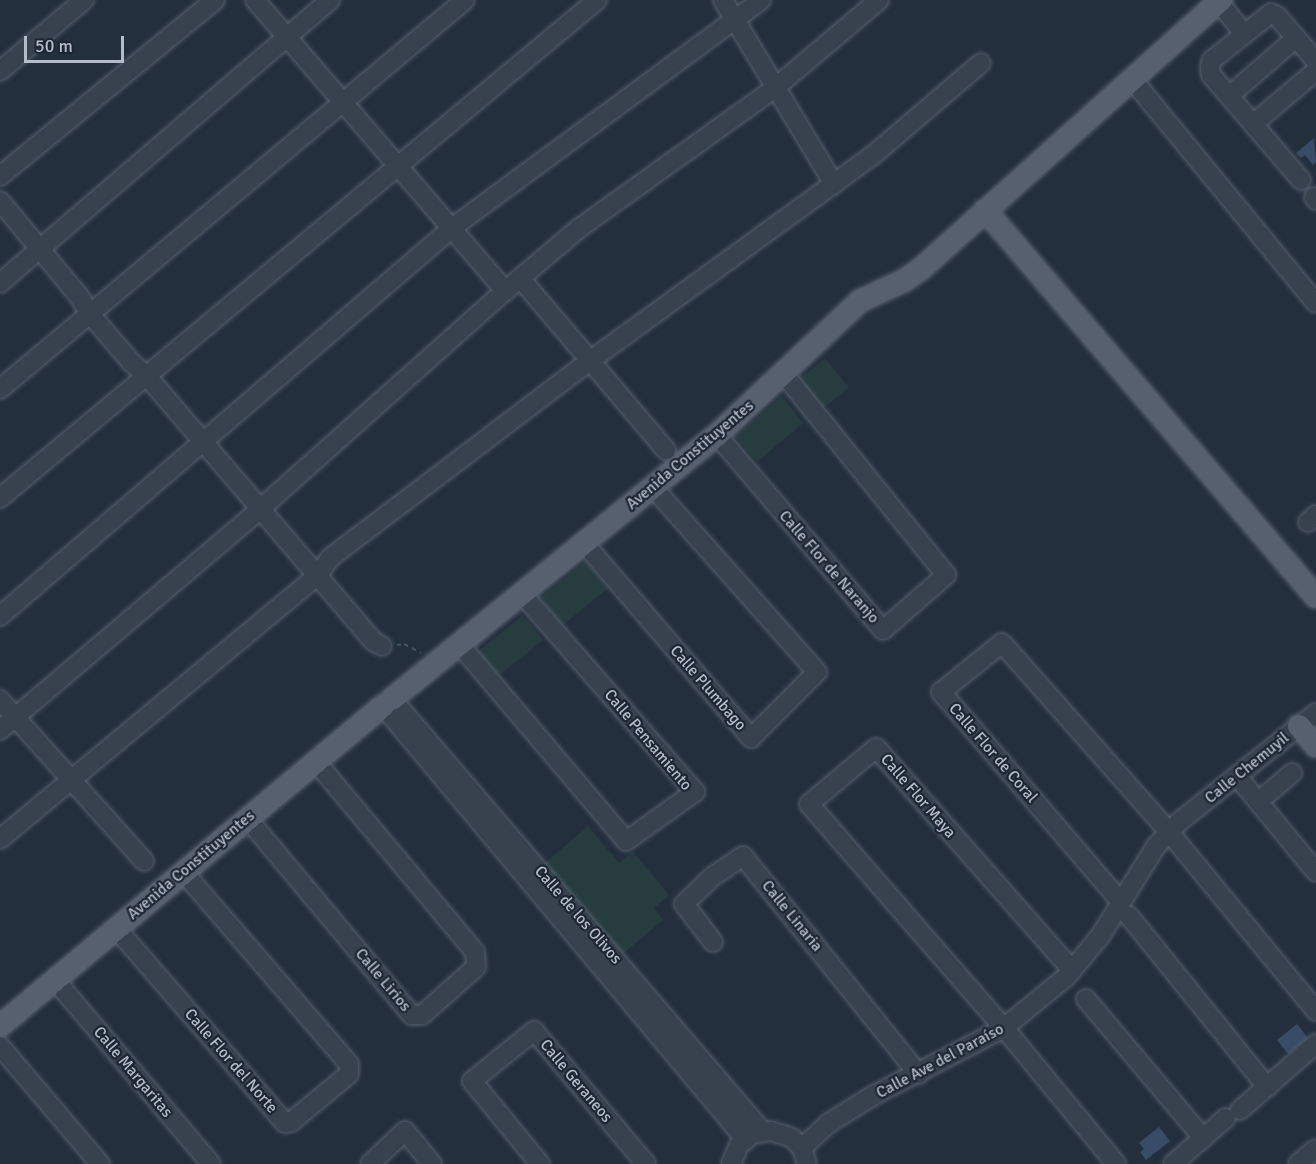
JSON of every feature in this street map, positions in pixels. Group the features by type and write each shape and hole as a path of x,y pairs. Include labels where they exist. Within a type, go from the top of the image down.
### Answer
{"main road":[{"name":"Avenida Constituyentes","path":"0,1026 247,818 717,435 784,374 807,348 860,301 905,280 922,268 1131,78 1220,1"},
{"path":"985,210 1316,597"},
{"path":"1308,719 1316,746"}],"street":[{"path":"0,71 84,0"},
{"path":"0,176 215,0"},
{"path":"255,0 505,291"},
{"path":"0,283 330,0"},
{"path":"0,389 465,0"},
{"path":"0,498 397,164 597,0"},
{"path":"723,0 834,184"},
{"path":"0,616 452,228 761,0"},
{"path":"0,729 259,510 578,229 808,63 879,0"},
{"path":"1220,1 1243,33"},
{"path":"1301,180 1211,75 1210,67 1212,60 1270,13 1277,16 1316,62"},
{"path":"1229,96 1296,39"},
{"path":"0,839 317,576 330,558 591,360 872,156 981,63"},
{"path":"1253,124 1316,71"},
{"path":"1131,78 1316,303"},
{"path":"0,201 42,249 79,296 90,314 131,362 146,375 259,510 373,640 382,646"},
{"path":"520,278 666,450"},
{"name":"Calle Flor de Naranjo","path":"717,435 883,630 946,575 784,374"},
{"name":"Calle Plumbago","path":"584,543 751,738 817,672 653,488"},
{"name":"Calle Pensamiento","path":"460,645 626,841 695,792 522,594"},
{"name":"Calle Flor de Coral","path":"1125,909 941,692 1002,643 1174,827"},
{"path":"0,700 144,861"},
{"name":"Calle de los Olivos","path":"388,702 763,1132"},
{"name":"Calle de los Olivos","path":"388,702 746,1140"},
{"name":"Calle Chemuyil","path":"1174,827 1308,719"},
{"name":"Calle Flor Maya","path":"1004,1028 809,804 876,748 1072,970"},
{"name":"Calle Lirios","path":"247,818 412,1015 422,1015 476,967 475,952 316,762"},
{"path":"1258,802 1292,773"},
{"path":"1237,776 1314,867"},
{"path":"1174,827 1316,1011"},
{"name":"Calle Ave del Paraíso","path":"805,1156 829,1123 874,1095 1004,1028 1072,970 1125,909 1156,846 1174,827"},
{"name":"Calle Linaria","path":"713,942 684,904 712,877 743,856 918,1074"},
{"name":"Calle Flor del Norte","path":"116,928 285,1123 291,1122 349,1074 349,1064 183,872"},
{"path":"1125,909 1267,1087"},
{"name":"Calle Margaritas","path":"55,980 211,1164"},
{"path":"1086,999 1203,1138"},
{"path":"1004,1028 1116,1164"},
{"name":"Calle Geraneos","path":"540,1164 472,1081 534,1031 646,1164"},
{"path":"1173,1164 1316,1044"},
{"path":"0,1046 100,1164"},
{"path":"370,1164 405,1131 432,1164"},
{"path":"731,1164 734,1153 752,1134 763,1132 780,1132 792,1138 805,1156"},
{"path":"1298,1164 1316,1149"}],"path":[{"path":"382,646 404,645 418,649 432,666"}],"green space":[{"path":"825,358 849,388 822,409 798,380"},
{"path":"782,396 803,423 757,462 735,436"},
{"path":"586,561 608,588 562,626 540,598"},
{"path":"523,615 543,640 495,679 475,654"},
{"path":"588,826 619,863 633,852 669,895 654,908 663,920 620,956 544,864"}],"water":[{"path":"1314,138 1316,162 1313,165 1305,155 1301,158 1296,153"},
{"path":"1297,1024 1308,1038 1288,1054 1277,1040"},
{"path":"1159,1127 1170,1141 1146,1160 1140,1152 1144,1149 1139,1143"}]}
